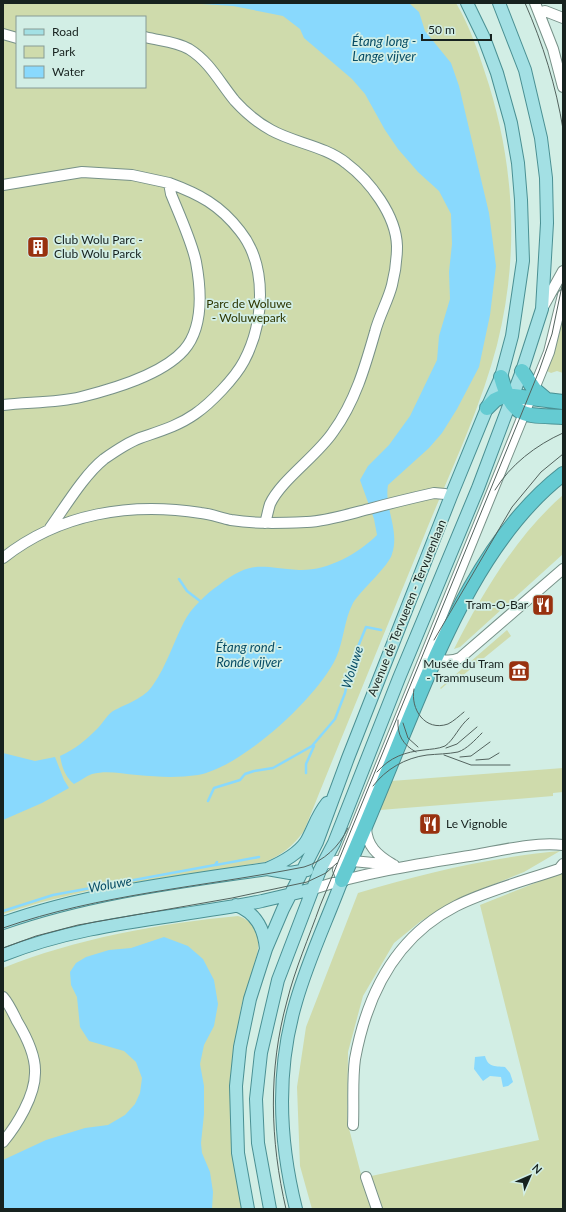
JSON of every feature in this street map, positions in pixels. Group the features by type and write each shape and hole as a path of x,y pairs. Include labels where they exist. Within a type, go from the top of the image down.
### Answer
{"highway":[{"path":"522,371 533,394"},
{"path":"502,377 510,398 525,413 563,417"},
{"path":"487,408 495,400 533,394 547,400 563,402"},
{"path":"342,880 346,861 365,826 385,778 431,656 442,644 490,557 518,518 563,474"}],"main road":[{"name":"Avenue de Tervueren - Tervurenlaan","path":"248,1209 238,1153 236,1086 240,1047 248,1006 266,949 300,873 317,842 334,794 487,408 502,377 512,336 523,261 518,163 511,123 496,73 484,38 467,3"},
{"name":"Avenue de Tervueren - Tervurenlaan","path":"270,1209 258,1143 256,1099 261,1053 278,980 323,864 334,843 522,371 542,309 547,223 546,178 541,138 525,70 499,3"},
{"path":"267,869 285,860 306,842 318,815 334,794"},
{"path":"3,923 74,902 122,892 267,869 300,873 323,864"},
{"path":"296,1209 290,1182 281,1120 281,1099 285,1053 300,987 342,880"},
{"path":"3,955 27,945 79,931 236,905 313,889"},
{"path":"236,905 251,913 258,922 265,935 266,949"}],"street":[{"path":"535,3 553,49 563,87"},
{"path":"540,13 545,11 563,18"},
{"path":"3,34 16,38"},
{"path":"146,37 171,42 190,50 211,69 235,102 252,118 268,129 285,138 327,152 345,162 359,174 381,202 390,218 397,244 396,264 392,286 375,329 364,369 348,408 333,433 313,457 279,490 270,504 265,523"},
{"path":"3,185 82,172 132,175 169,183 195,192 223,212 241,232 256,265 259,279 259,311 254,333 244,361 222,389 196,414 172,428 139,439 104,460 79,487 50,528"},
{"path":"3,405 80,397 103,390 140,378 169,364 185,349 196,327 200,286 196,261 171,194 169,183"},
{"name":"Avenue de Tervueren - Tervurenlaan","path":"542,309 563,272"},
{"path":"346,861 382,763 431,656 533,394 555,335 563,294"},
{"path":"3,558 29,539 50,528 86,515 119,511 154,510 201,513 231,520 265,523 309,522 434,494 445,494"},
{"path":"431,656 453,661 460,658 563,569"},
{"path":"382,763 385,778"},
{"path":"365,826 366,838 374,851 381,858 394,865"},
{"path":"313,889 342,880 410,866 535,845 563,845"},
{"path":"323,864 346,861 410,866"},
{"path":"353,1125 355,1060 371,998 382,978 411,937 427,923 456,905 558,869 563,864"},
{"path":"3,997 24,1032 33,1057 35,1073 34,1084 25,1106 3,1142"},
{"path":"366,1177 377,1209"}],"green space":[{"name":"Parc de Woluwe - Woluwepark","path":"3,3 456,3 471,33 489,85 498,117 504,149 509,182 511,247 509,280 504,312 490,371 472,422 430,521 304,831 287,850 265,862 100,888 42,902 3,914"},
{"path":"563,316 563,373 557,371 551,373 547,371"},
{"path":"563,495 563,554 460,647 454,649 488,587 515,547 546,511"},
{"path":"507,630 511,636 462,676 459,673 441,689 440,688"},
{"path":"563,768 563,792 553,793 553,796 380,810 391,781"},
{"path":"560,851 524,872 465,896 421,921 394,943 363,996 348,1052 347,1121 362,1178 539,1140 480,905 563,872 563,1209 312,1209 300,1166 297,1087 306,1027 358,893 458,867 509,857"},
{"path":"238,916 246,919 252,925 258,940 257,955 240,1013 234,1059 232,1091 231,1137 242,1209 3,1209 3,968 59,949 119,934 179,923"}],"water":[{"path":"186,3 409,3 419,12 425,31 451,63 459,86 489,213 496,266 490,315 479,367 457,409 442,433 429,448 388,485 387,494 394,536 392,554 386,565 353,603 336,658 313,692 296,710 256,745 235,759 216,769 198,775 175,777 109,772 98,773 92,774 74,784 64,772 60,756 84,741 113,711 150,690 162,670 187,617 199,602 209,593 240,571 249,568 266,567 310,570 320,568 351,555 361,549 377,535 374,519 360,480 368,466 389,445 410,416 437,360 439,336 450,299 449,272 452,244 451,214 439,191 418,172 398,149 385,130 365,94 352,79 304,38 300,29 283,16 233,6"},
{"path":"3,753 35,761 55,757 64,780 69,788 42,803 3,820"},
{"path":"164,937 188,946 203,959 214,980 218,1004 214,1026 204,1045 200,1064 204,1086 204,1114 201,1143 202,1153 210,1172 213,1192 212,1209 3,1209 3,1160 46,1140 85,1128 108,1125 125,1115 135,1104 140,1093 142,1078 136,1062 124,1051 89,1041 80,1027 77,997 71,985 70,972 76,963 86,957 109,950 131,948"},
{"path":"485,1056 486,1060 490,1064 505,1067 510,1073 513,1082 508,1086 503,1087 501,1077 490,1076 483,1081 474,1069 475,1057"}],"waterway":[{"path":"179,579 187,591 200,601"},
{"name":"Woluwe","path":"208,801 214,788 240,780 245,774 273,768 312,746 335,719 345,693 351,664 366,627 381,630"},
{"name":"Woluwe","path":"306,773 306,764 314,746"},
{"path":"216,865 259,857"},
{"name":"Woluwe","path":"3,911 53,895 215,865 217,862"}],"tram line":[{"path":"525,3 538,34 548,65 557,97 563,129"},
{"path":"286,1209 277,1157 273,1105 277,1053 281,1027 290,989 320,906 539,371 552,334 563,281"},
{"path":"495,490 508,472 524,457 543,443 563,433"},
{"path":"434,640 512,507 541,472 563,454"},
{"path":"414,689 413,697 417,711 426,722 432,725 440,726 448,724 464,712"},
{"path":"377,772 398,756 410,752 445,746 469,718"},
{"path":"398,720 400,735 404,743 416,752"},
{"path":"403,723 408,738 418,747"},
{"path":"446,748 457,744 477,727"},
{"path":"373,786 384,774 397,765 419,756 446,754 461,751 468,747 482,733"},
{"path":"460,757 471,756 490,742"},
{"path":"476,760 489,759 499,753"},
{"path":"444,755 471,765 510,765"},
{"path":"3,928 40,916 114,899 304,867 318,861 330,852 340,841 348,828"},
{"path":"3,948 36,936 78,925 232,898 307,882 326,873 337,863"}],"place":[{"name":"Club Wolu Parc - Club Wolu Parck","path":"38,247"},
{"name":"Tram-O-Bar","path":"543,605"},
{"name":"Musée du Tram - Trammuseum","path":"519,671"},
{"name":"Le Vignoble","path":"430,824"}],"water label":[{"name":"Étang long - Lange vijver","path":"384,48"},
{"name":"Étang rond - Ronde vijver","path":"249,654"}]}
